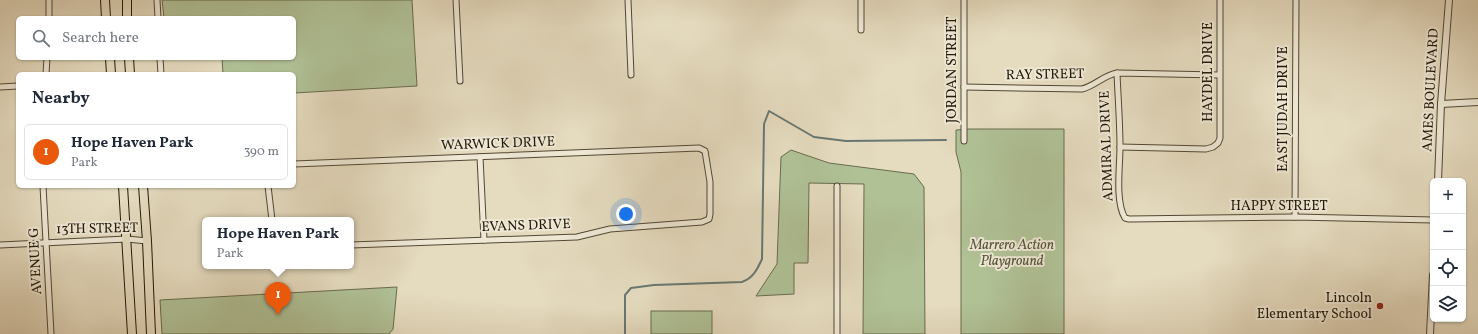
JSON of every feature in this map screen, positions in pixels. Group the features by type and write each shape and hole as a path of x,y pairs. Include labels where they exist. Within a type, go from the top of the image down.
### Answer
{"main road":[{"path":"105,0 106,16"},
{"path":"127,0 128,16"},
{"path":"110,60 111,72"},
{"path":"130,60 130,72"},
{"path":"123,188 132,334"},
{"path":"143,188 151,334"}],"street":[{"path":"49,0 49,16"},
{"path":"158,0 158,16"},
{"path":"456,0 460,81"},
{"path":"628,0 631,75"},
{"path":"861,0 861,30"},
{"name":"JORDAN STREET","path":"964,0 964,140"},
{"name":"HAYDEL DRIVE","path":"1120,147 1206,149 1214,147 1218,143 1220,131 1220,0"},
{"name":"EAST JUDAH DRIVE","path":"1295,217 1296,0"},
{"name":"AMES BOULEVARD","path":"1438,178 1441,104 1449,0"},
{"path":"46,72 47,60"},
{"path":"160,60 161,72"},
{"name":"RAY STREET","path":"964,87 1082,89 1091,87 1111,74 1117,73 1219,75"},
{"name":"ADMIRAL DRIVE","path":"1117,73 1120,147 1120,206 1121,212 1125,218"},
{"path":"0,87 16,86"},
{"path":"1441,104 1478,102"},
{"name":"WARWICK DRIVE","path":"296,164 699,148 706,151 710,182 709,219 702,222"},
{"path":"480,157 484,240"},
{"path":"837,186 837,334"},
{"name":"AVENUE G","path":"43,188 51,334"},
{"path":"268,188 272,217"},
{"name":"HAPPY STREET","path":"1125,218 1295,217 1430,220"},
{"name":"EVANS DRIVE","path":"354,245 576,237 610,229 702,222"},
{"name":"13TH STREET","path":"0,245 127,239 147,241"},
{"path":"1430,334 1432,286"}],"green space":[{"path":"162,0 412,0 417,86 296,93 296,72 223,72 222,60 296,60 296,16 164,16"},
{"name":"Marrero Action Playground","path":"1064,129 1064,334 961,334 961,172 956,152 956,130"},
{"path":"791,150 829,163 914,174 924,187 925,334 863,334 864,184 809,183 808,263 794,263 794,294 756,296 777,264 781,157"},
{"path":"397,287 393,329 389,334 162,334 160,300"},
{"path":"651,311 712,311 712,334 651,334"}],"waterway":[{"path":"625,334 625,295 631,288 654,285 742,282 752,276 756,270 762,259 764,124 769,111 814,137 846,141 946,140"}],"place":[{"name":"Lincoln Elementary School","path":"1380,306"},
{"name":"Hope Haven Park","path":"278,315"}]}
